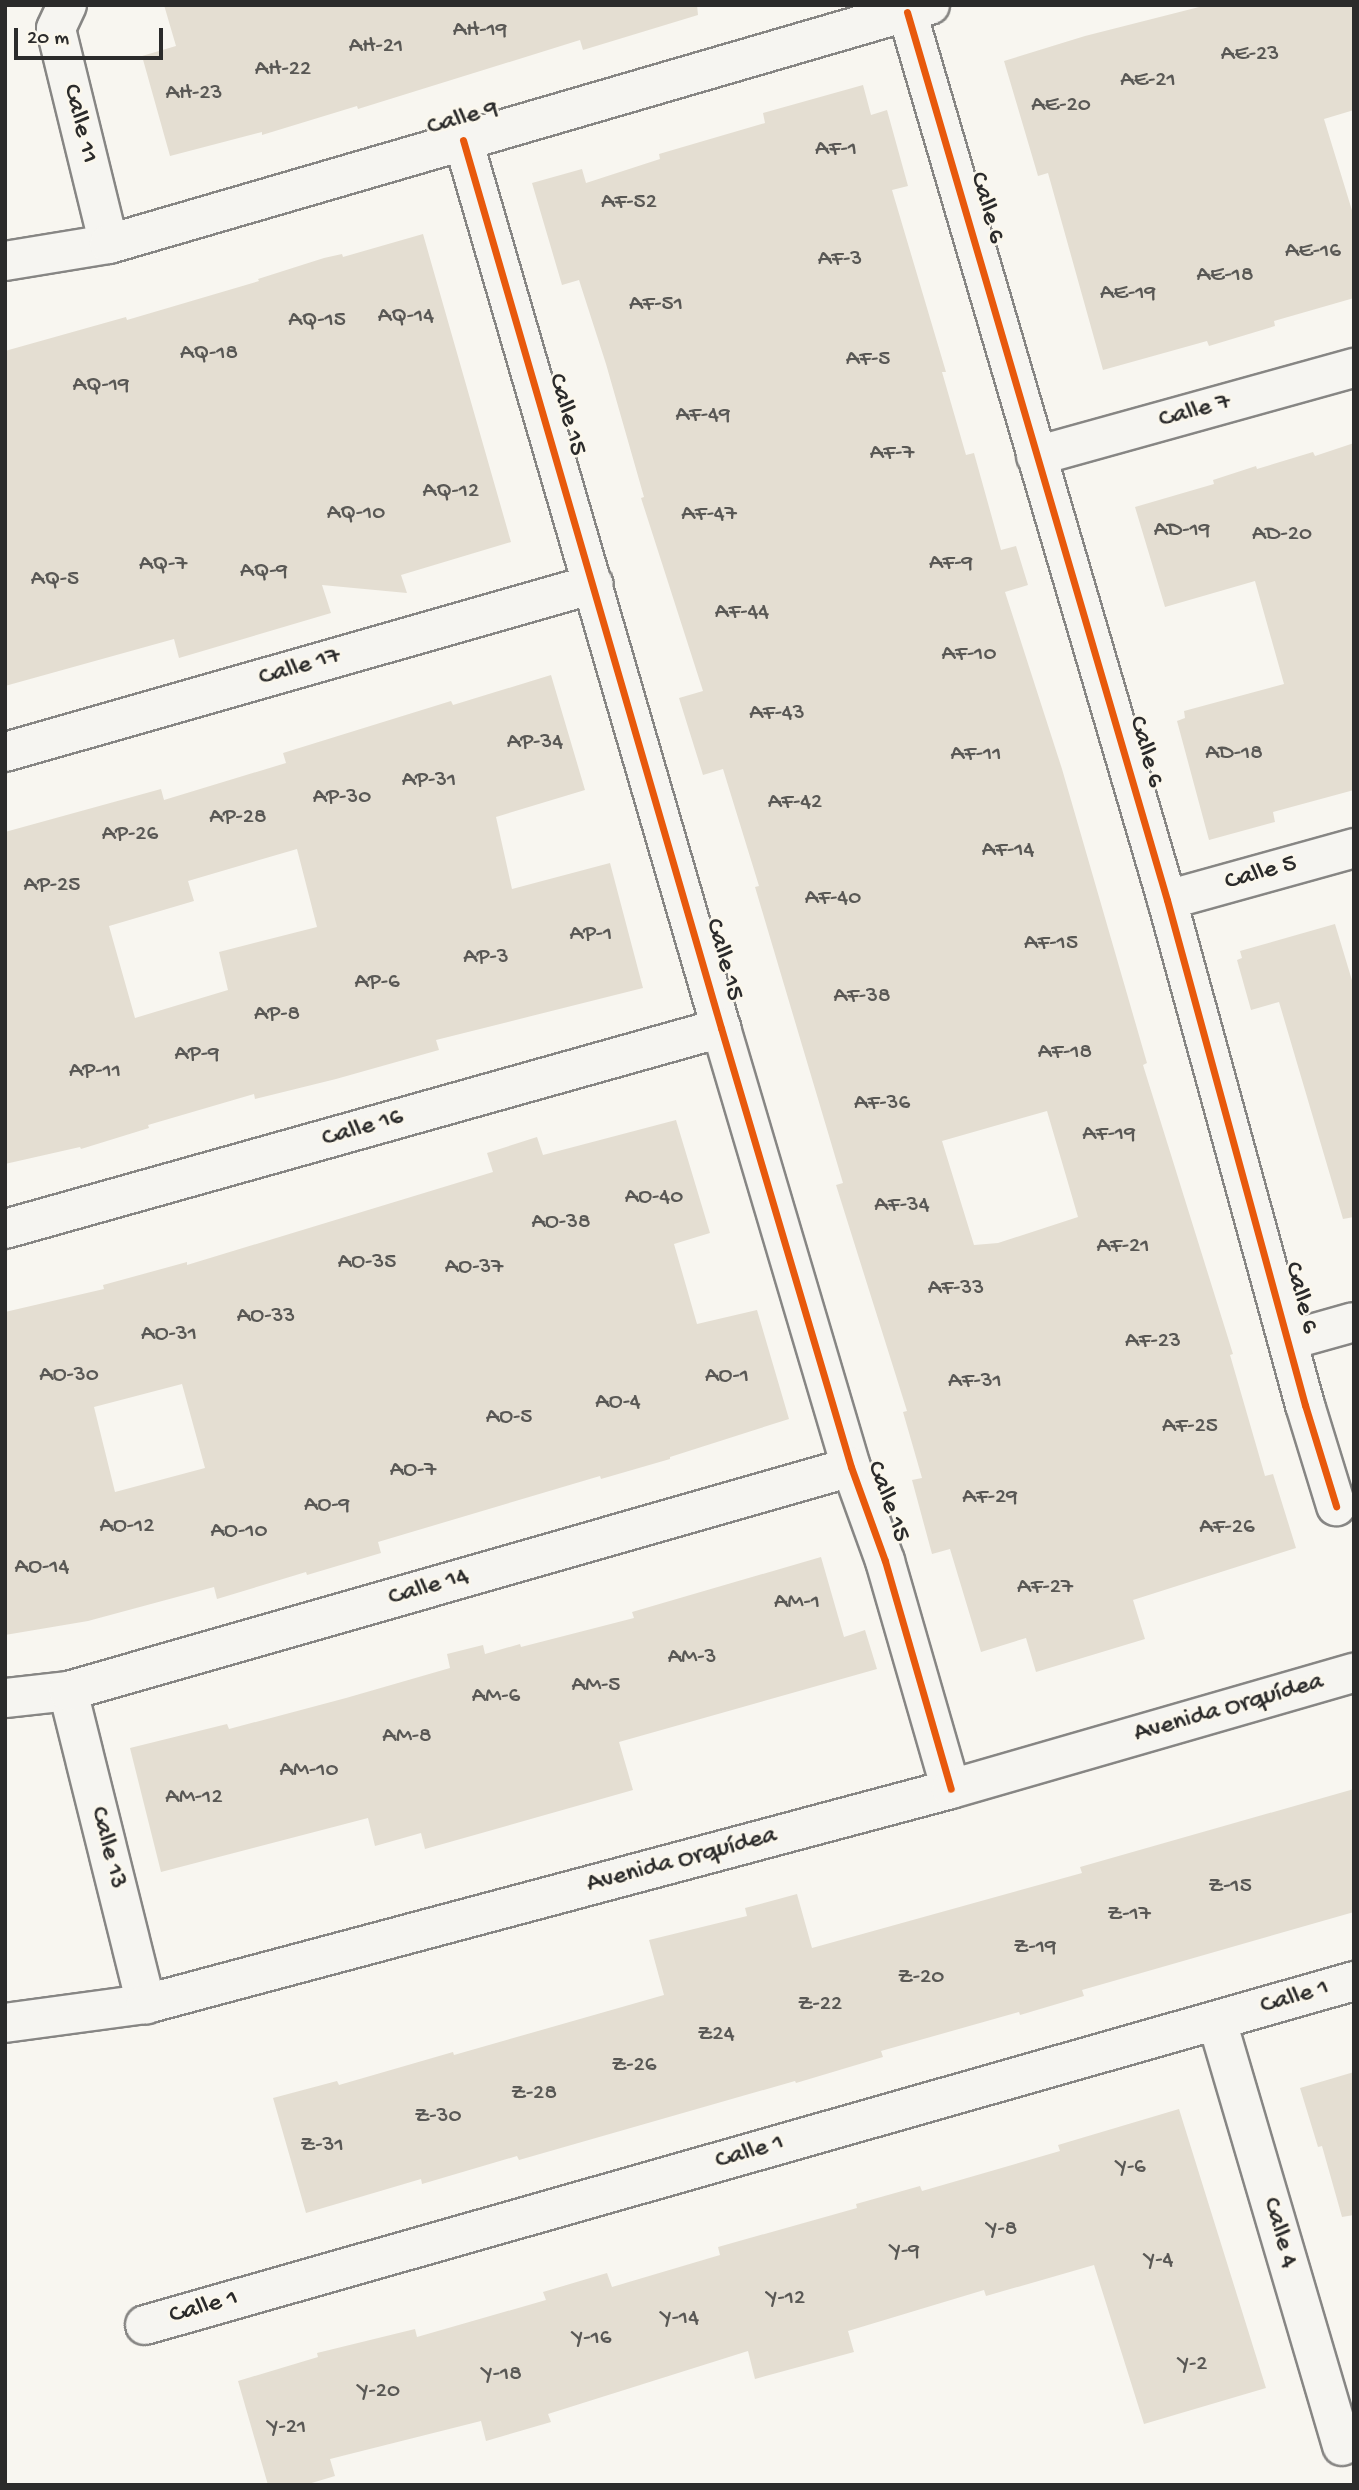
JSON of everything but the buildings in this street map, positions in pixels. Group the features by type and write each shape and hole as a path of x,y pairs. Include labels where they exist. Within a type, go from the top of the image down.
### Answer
{"street":[{"name":"Calle 11","path":"67,5 56,30 109,244"},
{"name":"Calle 9","path":"5,261 109,244 918,9"},
{"name":"Calle 6","path":"918,9 1036,456 1167,901 1336,1506"},
{"name":"Calle 15","path":"463,140 721,1028 851,1467 886,1561 950,1789"},
{"name":"Calle 7","path":"1036,456 1354,368"},
{"name":"Calle 17","path":"5,752 594,584"},
{"name":"Calle 5","path":"1167,901 1354,848"},
{"name":"Calle 16","path":"5,1229 721,1028"},
{"path":"1290,1340 1354,1322"},
{"name":"Calle 14","path":"5,1698 68,1691 851,1467"},
{"name":"Avenida Orquídea","path":"5,2023 146,2004 950,1789 1354,1673"},
{"name":"Calle 13","path":"68,1691 146,2004"},
{"name":"Calle 1","path":"145,2325 1354,1980"},
{"name":"Calle 4","path":"1217,2021 1342,2446"}],"cycle path":[{"path":"907,12 1167,900 1305,1405 1336,1506"},
{"path":"463,140 721,1028 851,1467 885,1561 951,1789"}]}
